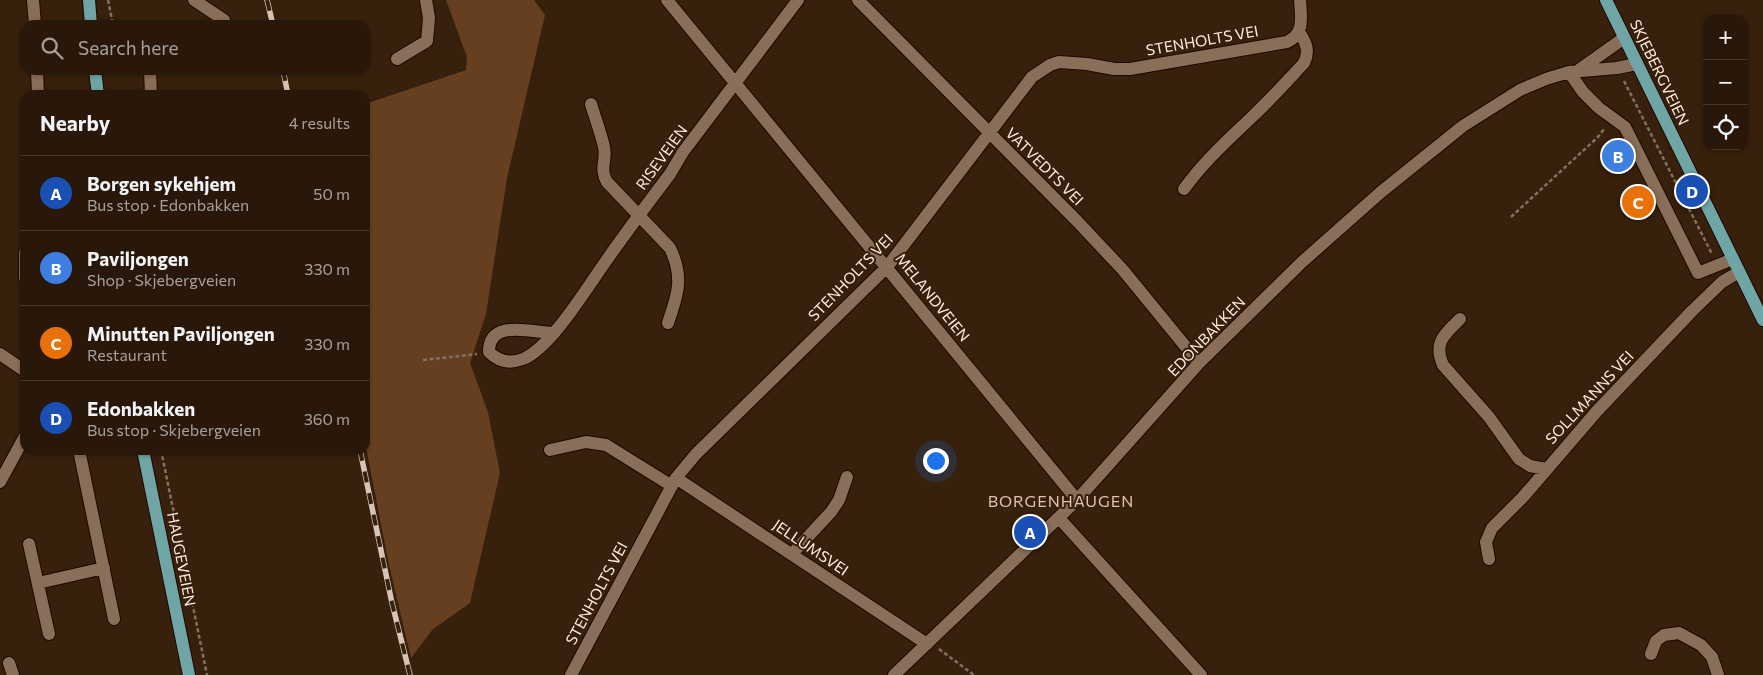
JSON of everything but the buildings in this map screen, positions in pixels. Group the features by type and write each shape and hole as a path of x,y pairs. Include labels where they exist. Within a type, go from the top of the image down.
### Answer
{"main road":[{"path":"89,0 91,20"},
{"name":"SKJEBERGVEIEN","path":"1606,0 1763,320"},
{"path":"96,75 97,90"},
{"name":"HAUGEVEIEN","path":"144,455 189,675"}],"street":[{"path":"33,0 35,20"},
{"path":"194,0 224,20"},
{"path":"397,59 427,41 429,18 426,0"},
{"name":"MELANDVEIEN","path":"668,0 1077,500"},
{"name":"RISEVEIEN","path":"489,352 503,362 512,362 525,358 538,349 584,293 670,174 683,152 798,0"},
{"name":"VATVEDTS VEI","path":"858,0 1123,270 1199,363"},
{"path":"1184,189 1197,171 1234,132 1254,116 1304,63 1308,55 1305,41 1299,32 1304,1"},
{"name":"STENHOLTS VEI","path":"571,675 674,482 696,454 887,267 1032,77 1050,65 1059,62 1114,69 1130,69 1273,44 1294,38 1299,32"},
{"name":"EDONBAKKEN","path":"1574,71 1624,38"},
{"name":"EDONBAKKEN","path":"894,675 1077,500 1199,363 1302,262 1348,220 1464,126 1520,90 1546,79 1574,71 1618,68 1637,64"},
{"path":"1574,71 1583,92 1599,108 1625,127 1698,273 1733,259"},
{"path":"37,75 38,90"},
{"path":"150,75 151,90"},
{"path":"591,104 604,148 602,170 607,182 670,248 676,259 678,293 668,323"},
{"name":"SOLLMANNS VEI","path":"1489,559 1486,542 1492,528 1523,497 1591,418 1692,311 1722,282 1739,272"},
{"path":"1460,319 1441,340 1440,357 1443,365 1489,417 1520,458 1530,466 1546,469"},
{"path":"489,352 489,343 493,336 502,331 552,333"},
{"path":"0,354 20,365"},
{"name":"JELLUMSVEI","path":"550,450 586,442 606,446 674,482 792,554 928,643"},
{"path":"0,482 20,445"},
{"path":"80,455 114,619"},
{"path":"792,554 831,512 839,500 847,477"},
{"path":"1059,518 1201,675"},
{"path":"29,544 49,634"},
{"path":"38,583 104,568"},
{"path":"1652,654 1656,641 1664,635 1679,633 1700,645 1712,658 1718,675"}],"path":[{"path":"108,0 112,20"},
{"path":"1618,68 1718,266"},
{"path":"1511,217 1598,137 1613,118"},
{"path":"423,360 489,352"},
{"path":"162,455 207,675"},
{"path":"928,643 974,675"}],"shaded area":[{"path":"446,0 534,0 545,15 507,178 486,314 470,363 488,412 500,473 470,603 433,629 411,658 389,565 368,455 370,455 370,102 466,70 467,57"}],"railway":[{"path":"267,0 272,20"},
{"path":"284,75 287,90"},
{"path":"361,455 392,603 410,675"}],"place":[{"name":"Paviljongen","path":"1618,156"},
{"name":"Edonbakken","path":"1692,191"},
{"name":"Minutten Paviljongen","path":"1638,202"},
{"name":"Borgen sykehjem","path":"1030,532"}],"district":[{"name":"BORGENHAUGEN","path":"1061,500"}]}
